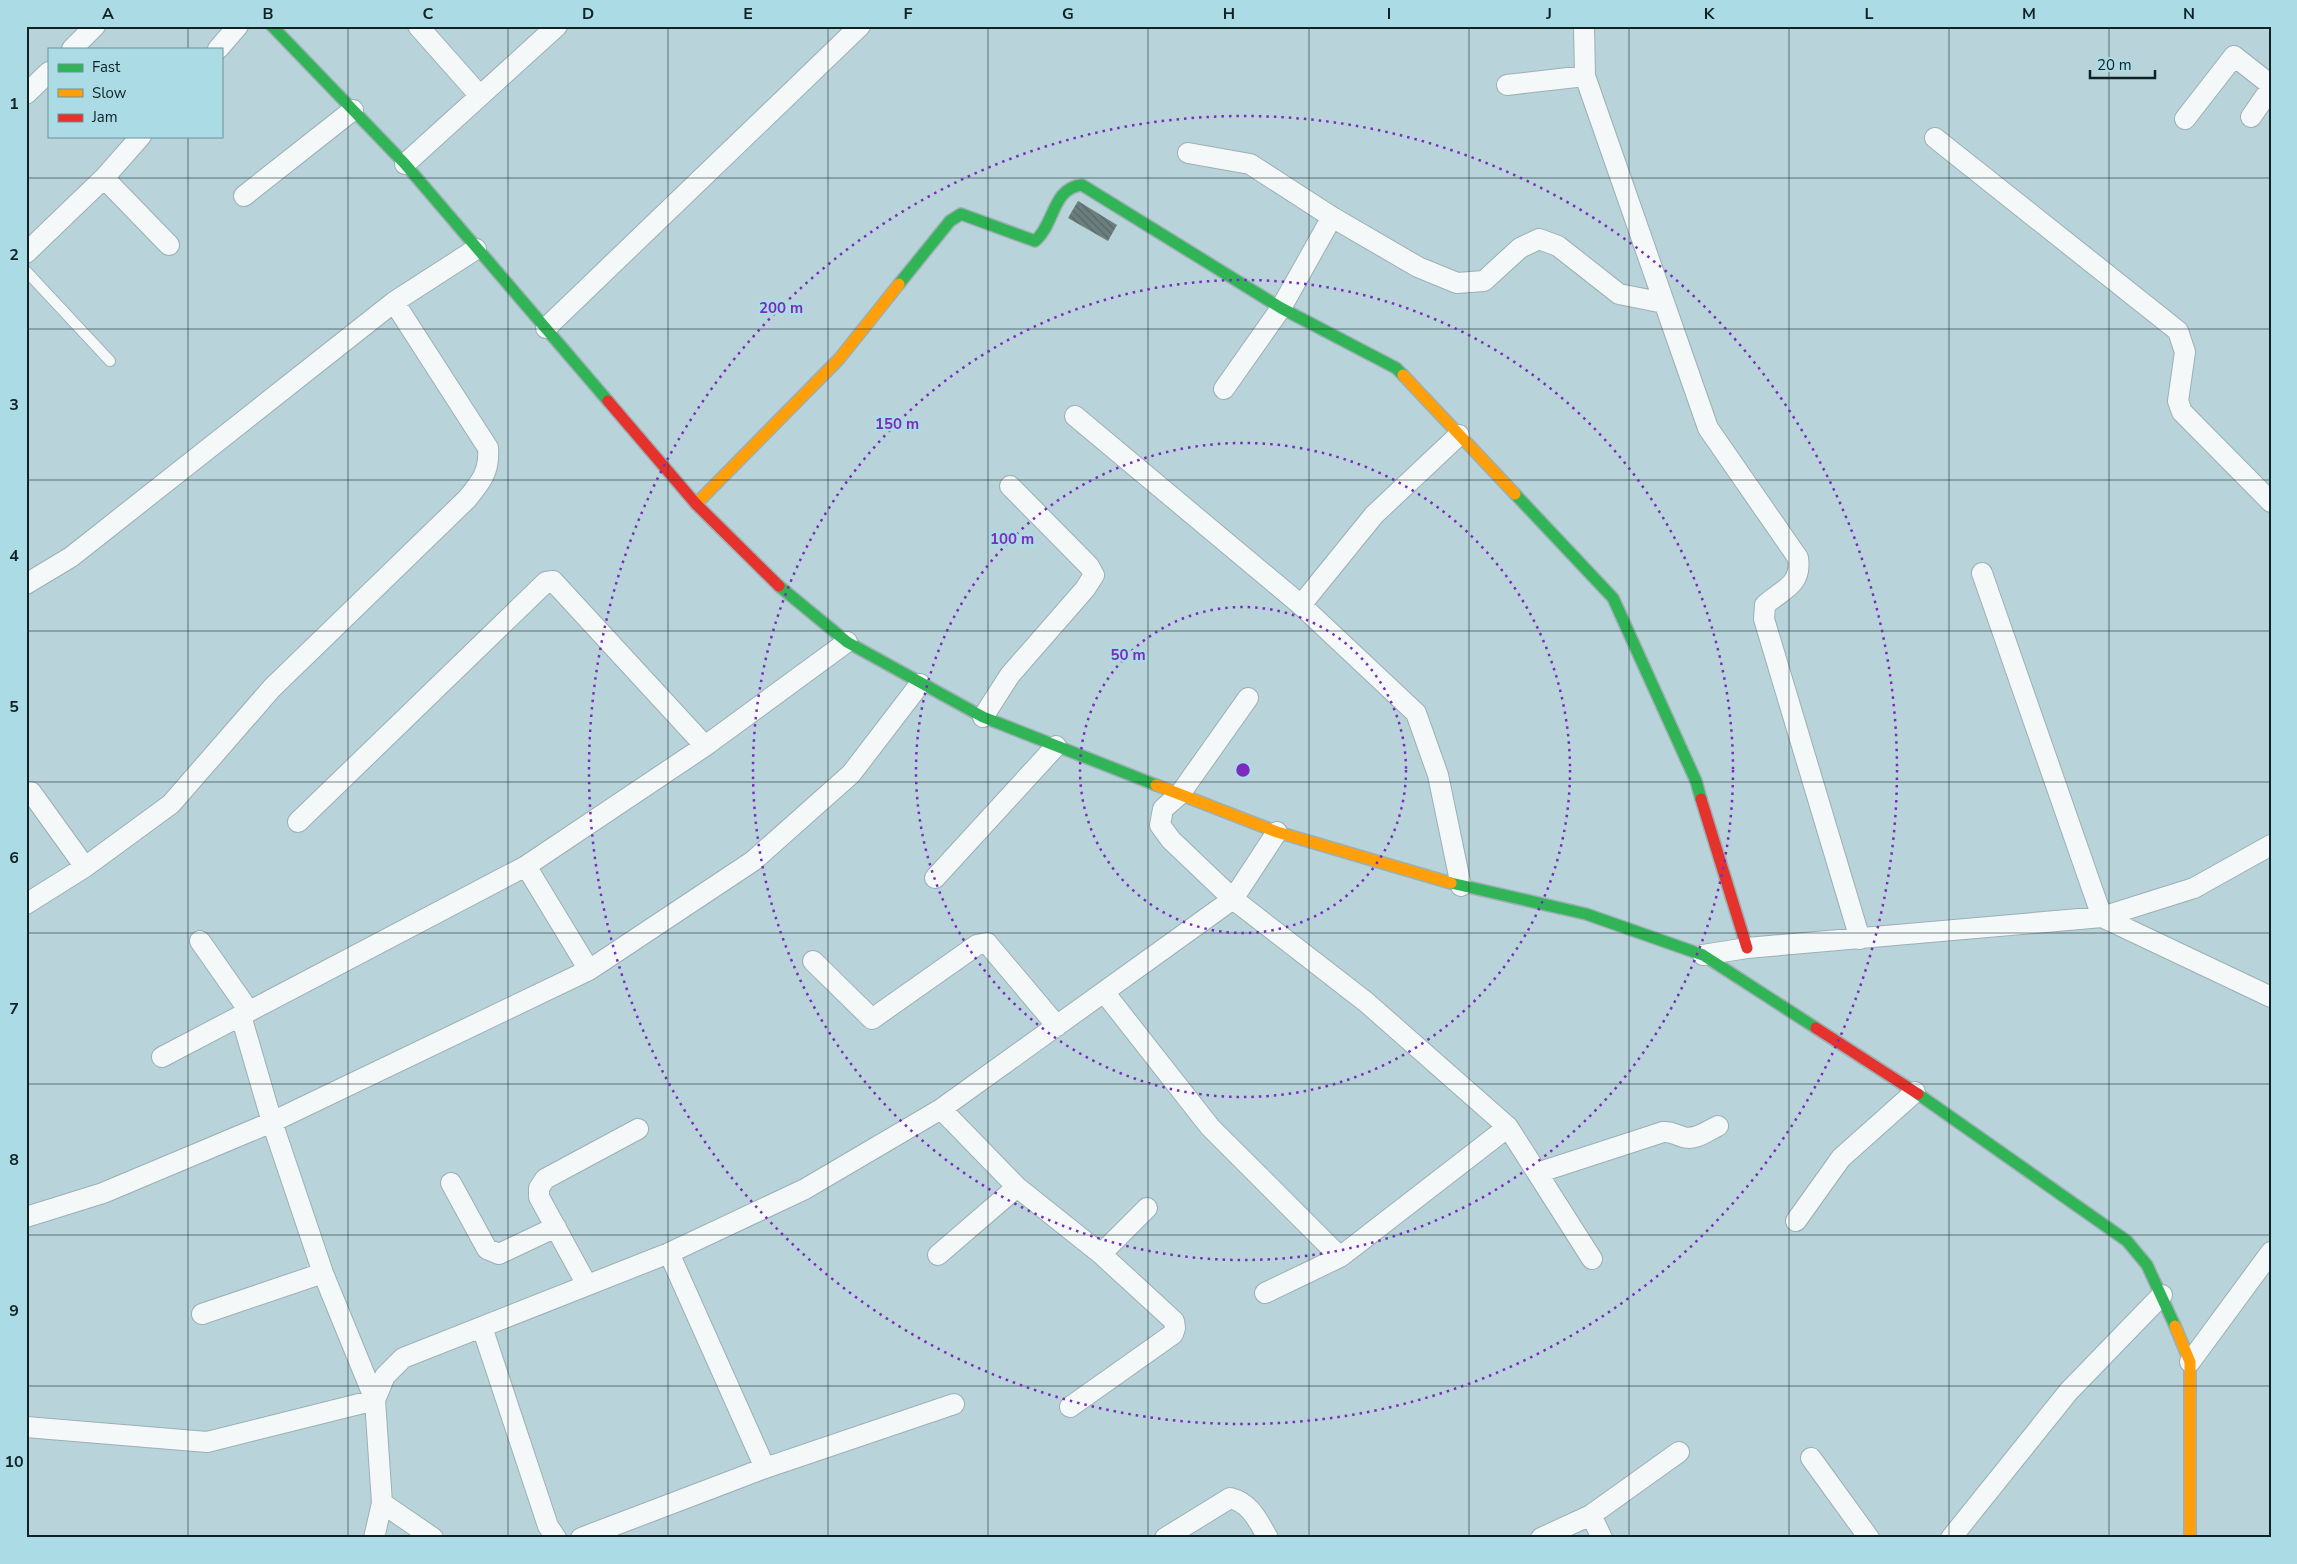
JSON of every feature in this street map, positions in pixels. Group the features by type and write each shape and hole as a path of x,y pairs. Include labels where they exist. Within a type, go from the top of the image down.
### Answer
{"main road":[{"path":"272,26 405,164 696,504 785,592 847,642 920,684 983,717 1277,832 1461,886 1586,914 1703,955 1915,1092 2127,1241 2147,1265 2162,1295 2190,1362 2190,1538"},
{"path":"696,504 839,360 950,221 961,214 1035,241 1043,237 1064,190 1072,184 1082,185 1281,308 1396,368 1612,598 1696,781 1748,948"}],"street":[{"path":"73,48 95,26"},
{"path":"219,48 238,26"},
{"path":"418,26 480,96"},
{"path":"405,164 557,26"},
{"path":"546,328 860,26"},
{"path":"1584,26 1585,76 1708,428 1798,558 1800,572 1795,581 1764,605 1764,619 1860,939"},
{"path":"2185,119 2234,56 2271,84"},
{"path":"26,94 48,73"},
{"path":"1507,85 1585,76"},
{"path":"2251,117 2271,88"},
{"path":"244,196 354,110"},
{"path":"26,253 104,178 139,138"},
{"path":"1935,138 2178,331 2185,352 2178,401 2182,412 2271,502"},
{"path":"1188,153 1250,164 1332,217 1418,267 1457,283 1484,281 1520,248 1539,239 1558,246 1620,294 1664,303"},
{"path":"104,178 170,245"},
{"path":"1224,390 1281,308 1332,217"},
{"path":"26,584 72,557 394,302 476,249"},
{"path":"26,904 85,867 171,804 272,688 468,499 480,484 489,463 488,448 394,302"},
{"path":"1075,416 1302,605 1416,713 1438,775 1461,886"},
{"path":"1302,605 1374,515 1459,435"},
{"path":"983,717 1010,675 1085,589 1094,575 1089,566 1010,486"},
{"path":"1982,573 2102,917 2271,997"},
{"path":"298,822 546,582 553,581 705,746"},
{"path":"162,1057 526,866 705,746 847,642"},
{"path":"26,1217 103,1193 272,1122 590,970 753,862 852,774 920,684"},
{"path":"1248,698 1180,794 1163,810 1160,825 1171,840 1233,899 1366,1002 1508,1127 1592,1259"},
{"path":"935,878 1056,746"},
{"path":"32,792 85,867"},
{"path":"375,1400 385,1376 403,1358 669,1253 805,1189 941,1109 1233,899 1277,832"},
{"path":"1703,955 1748,948 2102,917 2194,888 2271,845"},
{"path":"526,866 590,970"},
{"path":"200,941 245,1013 272,1122 323,1273 375,1400 382,1502 374,1538"},
{"path":"813,961 872,1019 977,945 987,942 1057,1026"},
{"path":"1104,992 1210,1127 1340,1257"},
{"path":"1796,1220 1841,1158 1915,1092"},
{"path":"941,1109 1017,1186 1101,1254 1174,1321 1175,1328 1173,1334 1070,1407"},
{"path":"1537,1173 1663,1132 1671,1131 1683,1137 1694,1138 1718,1126"},
{"path":"1265,1293 1340,1257 1508,1127"},
{"path":"587,1285 539,1197 539,1188 545,1179 638,1129"},
{"path":"451,1183 487,1249 493,1252 499,1254 509,1251 556,1227"},
{"path":"938,1255 1017,1186"},
{"path":"1101,1254 1147,1208"},
{"path":"2190,1362 2271,1252"},
{"path":"669,1253 765,1468"},
{"path":"202,1314 323,1273"},
{"path":"1951,1538 2069,1391 2162,1295"},
{"path":"482,1327 548,1526 556,1538"},
{"path":"26,1427 207,1442 375,1400"},
{"path":"581,1538 765,1468 954,1404"},
{"path":"1541,1538 1591,1515 1679,1452"},
{"path":"1811,1458 1869,1538"},
{"path":"1165,1538 1230,1498 1241,1501 1251,1510 1268,1538"},
{"path":"382,1502 433,1538"},
{"path":"1591,1515 1602,1538"}],"lane":[{"path":"26,271 110,361"}],"building":[{"path":"1078,201 1117,225 1108,241 1068,218"}],"traffic: fast":[{"path":"272,26 405,164 608,401"},
{"path":"899,284 950,221 961,214 1035,241 1047,226 1059,200 1072,188 1082,185 1281,308 1396,368 1403,375"},
{"path":"1515,494 1613,598 1696,781 1701,799"},
{"path":"779,586 847,642 983,717 1156,785"},
{"path":"1451,883 1586,914 1703,955 1816,1028"},
{"path":"1918,1094 2127,1241 2147,1265 2175,1326"}],"traffic: slow":[{"path":"696,504 839,359 899,284"},
{"path":"1403,375 1515,494"},
{"path":"1156,785 1277,832 1451,883"},
{"path":"2175,1326 2190,1362 2190,1538"}],"traffic: jam":[{"path":"608,401 696,504 779,586"},
{"path":"1701,799 1747,948"},
{"path":"1816,1028 1918,1094"}]}
